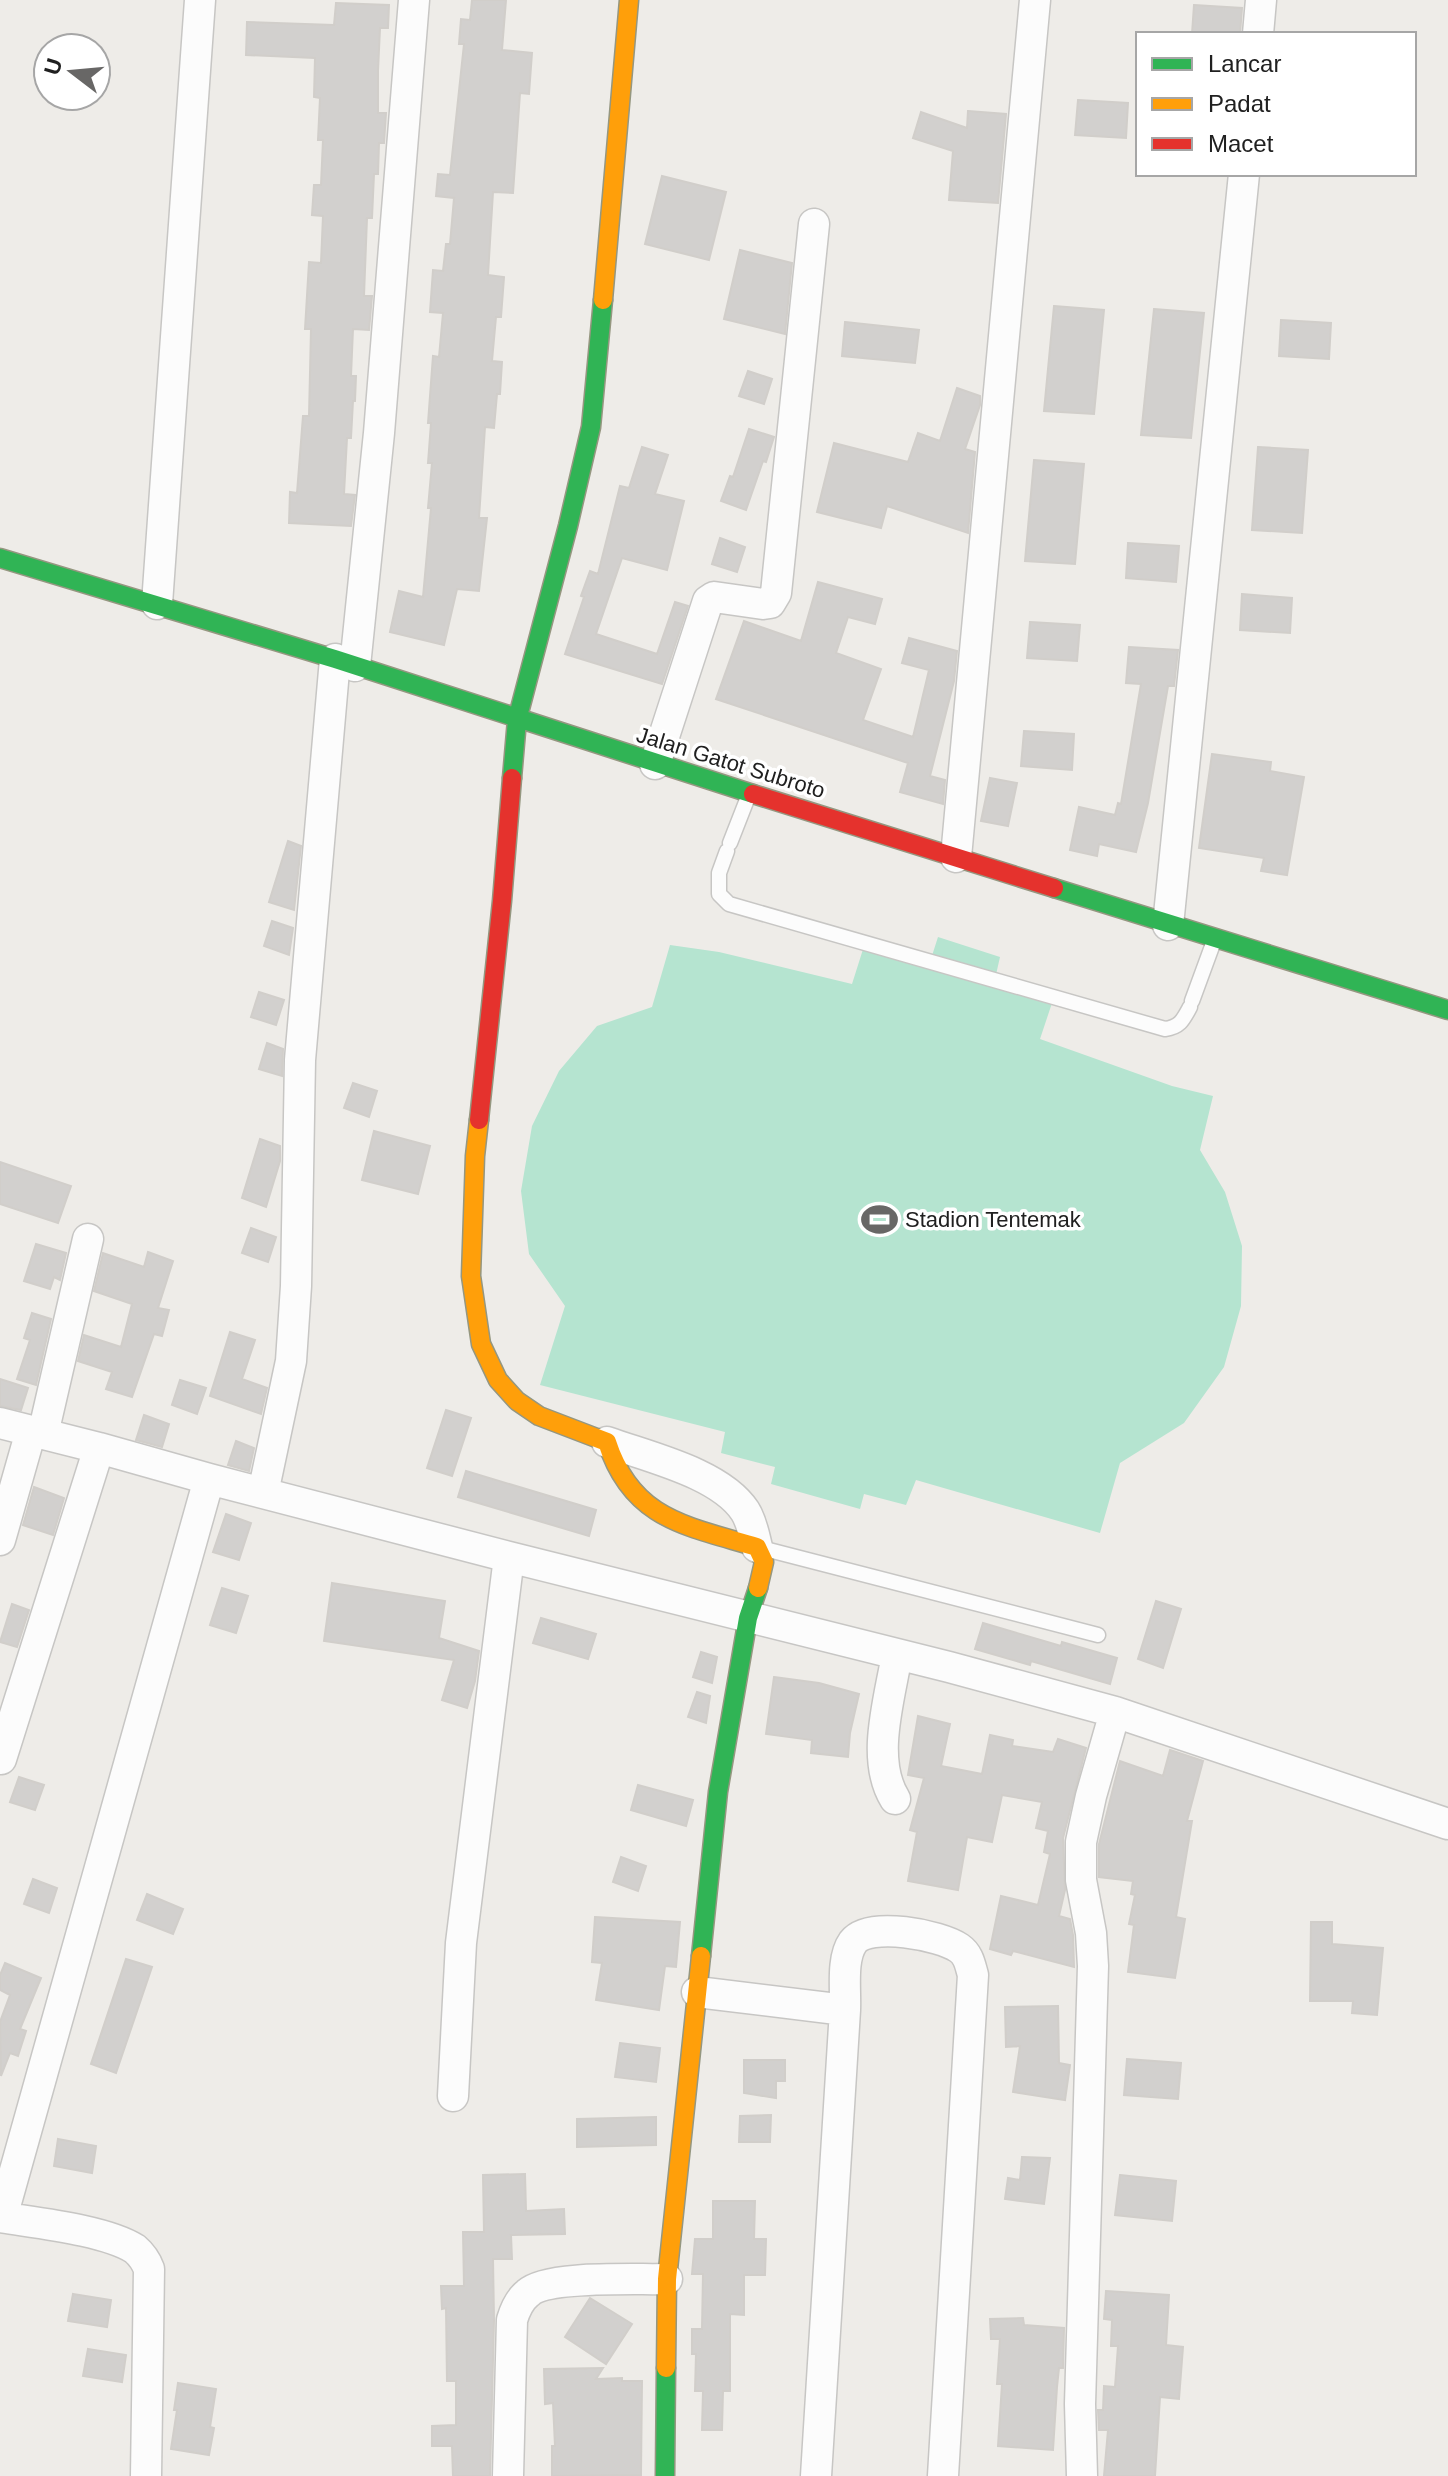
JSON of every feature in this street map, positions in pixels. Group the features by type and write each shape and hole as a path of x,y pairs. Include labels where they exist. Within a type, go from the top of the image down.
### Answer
{"street":[{"path":"157,604 200,0"},
{"path":"263,1493 291,1361 296,1286 300,1060 345,662 379,433 414,0"},
{"path":"629,0 591,427 517,720 502,901 475,1156 471,1276 481,1344 498,1380 517,1401 539,1416 697,1475 723,1490 744,1510 764,1562 748,1618 718,1792 667,2279 665,2476"},
{"path":"956,857 1035,0"},
{"path":"1258,32 1261,0"},
{"path":"1168,925 1244,176"},
{"path":"655,764 708,601 714,597 763,604 770,603 776,593 814,224"},
{"name":"Jalan Gatot Subroto","path":"0,558 345,662 655,764 1448,1010"},
{"path":"0,1540 37,1432 88,1239"},
{"path":"0,1423 1115,1712 1448,1824"},
{"path":"607,1442 620,1475 630,1490 650,1509 757,1547"},
{"path":"1,1759 99,1448"},
{"path":"146,2476 149,2269 145,2259 133,2248 103,2237 1,2217 209,1479"},
{"path":"453,2096 461,1943 509,1557"},
{"path":"895,1799 886,1786 882,1767 897,1654"},
{"path":"1082,2476 1080,2404 1093,1966 1080,1861 1091,1796 1115,1712"},
{"path":"816,2476 848,1949 855,1939 866,1933 888,1930 960,1948 969,1958 973,1975 943,2476"},
{"path":"697,1992 845,2010"},
{"path":"508,2476 512,2320 516,2308 528,2292 543,2284 667,2279"}],"lane":[{"path":"750,793 719,873 719,894 729,904 1165,1029 1176,1028 1183,1022 1215,939"},
{"path":"757,1547 1098,1635"}],"green space":[{"name":"Stadion Tentemak","path":"938,937 1000,957 995,979 1055,994 1040,1039 1172,1086 1213,1096 1200,1150 1225,1192 1242,1246 1241,1306 1224,1367 1184,1423 1120,1463 1100,1533 916,1480 906,1505 864,1494 860,1509 771,1484 775,1467 721,1453 725,1432 540,1385 565,1306 529,1254 521,1191 532,1126 559,1071 597,1026 652,1007 670,945 719,952 852,984 865,943 930,962"}],"building":[{"path":"472,0 506,0 502,50 532,53 529,94 520,93 513,193 493,192 488,275 504,277 501,317 496,317 492,361 502,362 494,428 485,427 479,518 487,518 479,591 457,589 444,645 390,632 399,591 423,597 431,508 428,508 432,463 428,463 431,423 428,423 433,356 439,357 443,313 430,312 433,270 443,271 446,244 450,244 454,198 436,196 438,174 450,175 464,44 459,44 461,19 470,20"},
{"path":"336,3 389,5 388,28 380,28 378,71 378,113 386,113 384,143 379,143 378,174 374,174 372,218 367,218 364,296 372,296 369,330 353,329 351,376 356,376 355,401 351,438 347,438 344,494 355,495 351,526 289,523 290,492 297,493 303,416 309,416 311,329 305,329 309,262 321,263 323,216 312,215 314,185 321,185 323,140 318,140 320,98 314,97 315,58 246,55 247,22 334,25"},
{"path":"1194,5 1242,8 1240,32 1192,32"},
{"path":"1078,100 1128,103 1126,138 1075,135"},
{"path":"968,111 1006,114 998,203 949,200 953,151 913,138 921,112 967,128"},
{"path":"662,176 726,192 709,260 645,244"},
{"path":"740,250 792,263 785,334 724,319"},
{"path":"1054,306 1104,310 1094,414 1044,411"},
{"path":"1154,309 1204,313 1191,438 1141,435"},
{"path":"1281,320 1331,323 1329,359 1279,356"},
{"path":"845,322 919,330 915,363 842,356"},
{"path":"748,371 772,379 764,404 739,396"},
{"path":"957,388 980,396 980,405 965,449 975,452 968,533 887,506 881,528 817,512 834,443 908,462 918,433 940,441"},
{"path":"749,429 774,437 746,510 721,501 730,476 733,477"},
{"path":"642,447 668,455 655,494 684,501 667,570 622,558 596,634 657,654 675,602 688,606 662,684 565,654 590,571 598,574 620,486 629,488"},
{"path":"1258,447 1308,450 1302,533 1252,530"},
{"path":"1034,460 1084,464 1075,564 1025,561"},
{"path":"720,538 745,547 737,572 712,564"},
{"path":"1128,543 1179,546 1176,582 1126,578"},
{"path":"818,582 882,599 875,624 848,617 836,653 881,669 863,720 913,737 929,670 902,663 909,638 957,651 954,681 930,776 945,780 943,804 900,792 908,763 716,699 744,621 801,641"},
{"path":"1242,594 1292,598 1290,633 1240,630"},
{"path":"1030,622 1080,625 1077,661 1027,658"},
{"path":"1129,647 1178,650 1174,686 1168,686 1148,803 1136,852 1099,844 1097,856 1070,850 1079,807 1115,815 1118,803 1121,804 1141,684 1126,683"},
{"path":"1024,731 1074,734 1072,770 1021,766"},
{"path":"1212,754 1271,762 1270,771 1304,777 1287,875 1261,871 1264,858 1199,848"},
{"path":"990,778 1017,783 1008,826 981,821"},
{"path":"288,841 301,846 294,910 269,902"},
{"path":"272,921 293,928 289,955 264,946"},
{"path":"259,992 284,1000 276,1025 251,1017"},
{"path":"267,1043 283,1049 282,1076 259,1069"},
{"path":"353,1083 377,1091 369,1117 344,1108"},
{"path":"374,1131 430,1146 418,1194 362,1180"},
{"path":"260,1139 280,1146 280,1161 266,1207 242,1198"},
{"path":"0,1162 71,1186 58,1223 0,1204"},
{"path":"251,1228 276,1237 268,1262 242,1253"},
{"path":"36,1244 66,1253 60,1280 54,1277 50,1289 24,1281"},
{"path":"148,1252 173,1261 158,1308 169,1310 162,1336 154,1334 132,1397 106,1389 112,1372 78,1361 84,1335 121,1347 132,1304 94,1291 103,1253 144,1267"},
{"path":"32,1313 51,1319 36,1385 17,1379 30,1340 24,1338"},
{"path":"230,1332 255,1340 242,1379 267,1388 261,1414 210,1396"},
{"path":"0,1379 28,1388 21,1410 0,1406"},
{"path":"180,1380 206,1388 197,1414 172,1405"},
{"path":"446,1410 471,1418 452,1476 427,1468"},
{"path":"144,1415 169,1424 162,1447 136,1440"},
{"path":"236,1441 254,1448 249,1471 228,1465"},
{"path":"466,1471 596,1510 589,1536 458,1497"},
{"path":"34,1487 64,1498 53,1535 23,1525"},
{"path":"226,1514 251,1523 239,1560 213,1552"},
{"path":"332,1583 445,1601 439,1638 479,1651 467,1708 442,1700 454,1660 324,1641"},
{"path":"222,1588 248,1596 236,1633 210,1625"},
{"path":"1156,1601 1181,1609 1163,1668 1138,1659"},
{"path":"12,1604 29,1610 17,1647 0,1642"},
{"path":"541,1618 596,1634 588,1659 533,1643"},
{"path":"983,1623 1061,1646 1062,1642 1117,1658 1110,1684 1031,1661 1030,1665 975,1649"},
{"path":"701,1652 717,1657 712,1683 693,1677"},
{"path":"774,1677 819,1683 859,1694 848,1757 811,1753 812,1740 766,1734"},
{"path":"697,1692 710,1696 706,1723 688,1717"},
{"path":"918,1716 950,1724 941,1766 982,1774 990,1735 1013,1740 1012,1746 1053,1752 1058,1739 1086,1748 1063,1838 1065,1890 1059,1916 1070,1919 1074,1967 1013,1951 1011,1955 990,1949 1001,1896 1038,1905 1050,1854 1044,1852 1048,1831 1036,1828 1042,1802 1002,1795 992,1842 967,1837 958,1890 908,1881 917,1832 910,1830 924,1778 908,1775"},
{"path":"1170,1750 1203,1761 1187,1821 1192,1821 1176,1917 1185,1919 1175,1978 1128,1972 1134,1925 1129,1924 1135,1895 1131,1894 1133,1881 1099,1877 1099,1844 1120,1761 1163,1776"},
{"path":"19,1777 44,1785 35,1810 10,1802"},
{"path":"638,1785 693,1800 686,1826 631,1810"},
{"path":"621,1857 646,1866 638,1891 613,1882"},
{"path":"33,1879 57,1888 49,1913 24,1904"},
{"path":"147,1894 183,1909 173,1934 137,1920"},
{"path":"595,1917 680,1922 676,1967 665,1966 659,2010 596,2000 602,1963 592,1962"},
{"path":"1311,1922 1332,1922 1332,1944 1383,1948 1377,2015 1352,2013 1353,2001 1310,2001"},
{"path":"126,1959 152,1967 116,2073 91,2064"},
{"path":"5,1963 41,1978 20,2029 26,2031 18,2056 10,2053 1,2076 0,2022 10,1995 0,1990 0,1975"},
{"path":"1058,2006 1059,2063 1070,2065 1065,2100 1013,2092 1020,2046 1006,2047 1005,2007"},
{"path":"620,2043 660,2048 656,2082 615,2077"},
{"path":"1127,2059 1181,2063 1178,2099 1124,2095"},
{"path":"744,2060 785,2060 785,2081 776,2081 776,2098 744,2093"},
{"path":"771,2115 770,2142 739,2142 740,2116"},
{"path":"656,2117 656,2145 577,2147 577,2119"},
{"path":"58,2139 96,2146 92,2173 54,2166"},
{"path":"1022,2157 1050,2158 1044,2204 1005,2199 1008,2178 1020,2180"},
{"path":"525,2174 526,2211 564,2209 565,2234 511,2235 512,2259 493,2259 490,2476 453,2476 452,2446 432,2446 432,2426 456,2425 456,2381 447,2381 446,2308 442,2309 441,2286 464,2286 463,2232 484,2232 483,2175"},
{"path":"1120,2175 1176,2181 1172,2221 1115,2215"},
{"path":"713,2201 755,2201 754,2239 766,2239 765,2275 744,2275 744,2315 730,2314 730,2391 723,2391 722,2430 702,2430 703,2391 695,2391 696,2354 692,2354 692,2329 702,2329 703,2274 692,2274 695,2239 713,2239"},
{"path":"1106,2291 1169,2295 1166,2345 1183,2347 1179,2399 1160,2397 1155,2476 1104,2476 1108,2430 1099,2430 1098,2410 1103,2410 1104,2386 1115,2387 1118,2346 1111,2346 1112,2320 1104,2319"},
{"path":"73,2294 111,2300 107,2327 68,2321"},
{"path":"590,2298 632,2324 606,2364 565,2337"},
{"path":"1023,2318 1024,2325 1064,2328 1063,2368 1059,2368 1053,2450 998,2446 1002,2384 997,2384 1000,2339 991,2339 990,2319"},
{"path":"88,2349 126,2355 122,2382 83,2376"},
{"path":"603,2368 596,2379 642,2381 641,2475 552,2476 552,2446 555,2446 553,2403 545,2404 544,2369"},
{"path":"178,2383 216,2389 209,2455 171,2449"}],"traffic: fast":[{"path":"512,778 517,720 591,427 603,300"},
{"path":"0,558 335,659 753,794"},
{"path":"1054,888 1448,1010"},
{"path":"701,1956 718,1792 748,1618 758,1588"},
{"path":"665,2476 666,2368"}],"traffic: slow":[{"path":"603,300 629,0"},
{"path":"479,1120 471,1276 481,1344 498,1380 517,1401 539,1416 607,1442 631,1488 665,1516 757,1547 764,1562 758,1588"},
{"path":"666,2368 667,2279 701,1956"}],"traffic: jam":[{"path":"479,1120 512,778"},
{"path":"753,794 1054,888"}],"place":[{"name":"Stadion Tentemak","path":"879,1219"}]}
